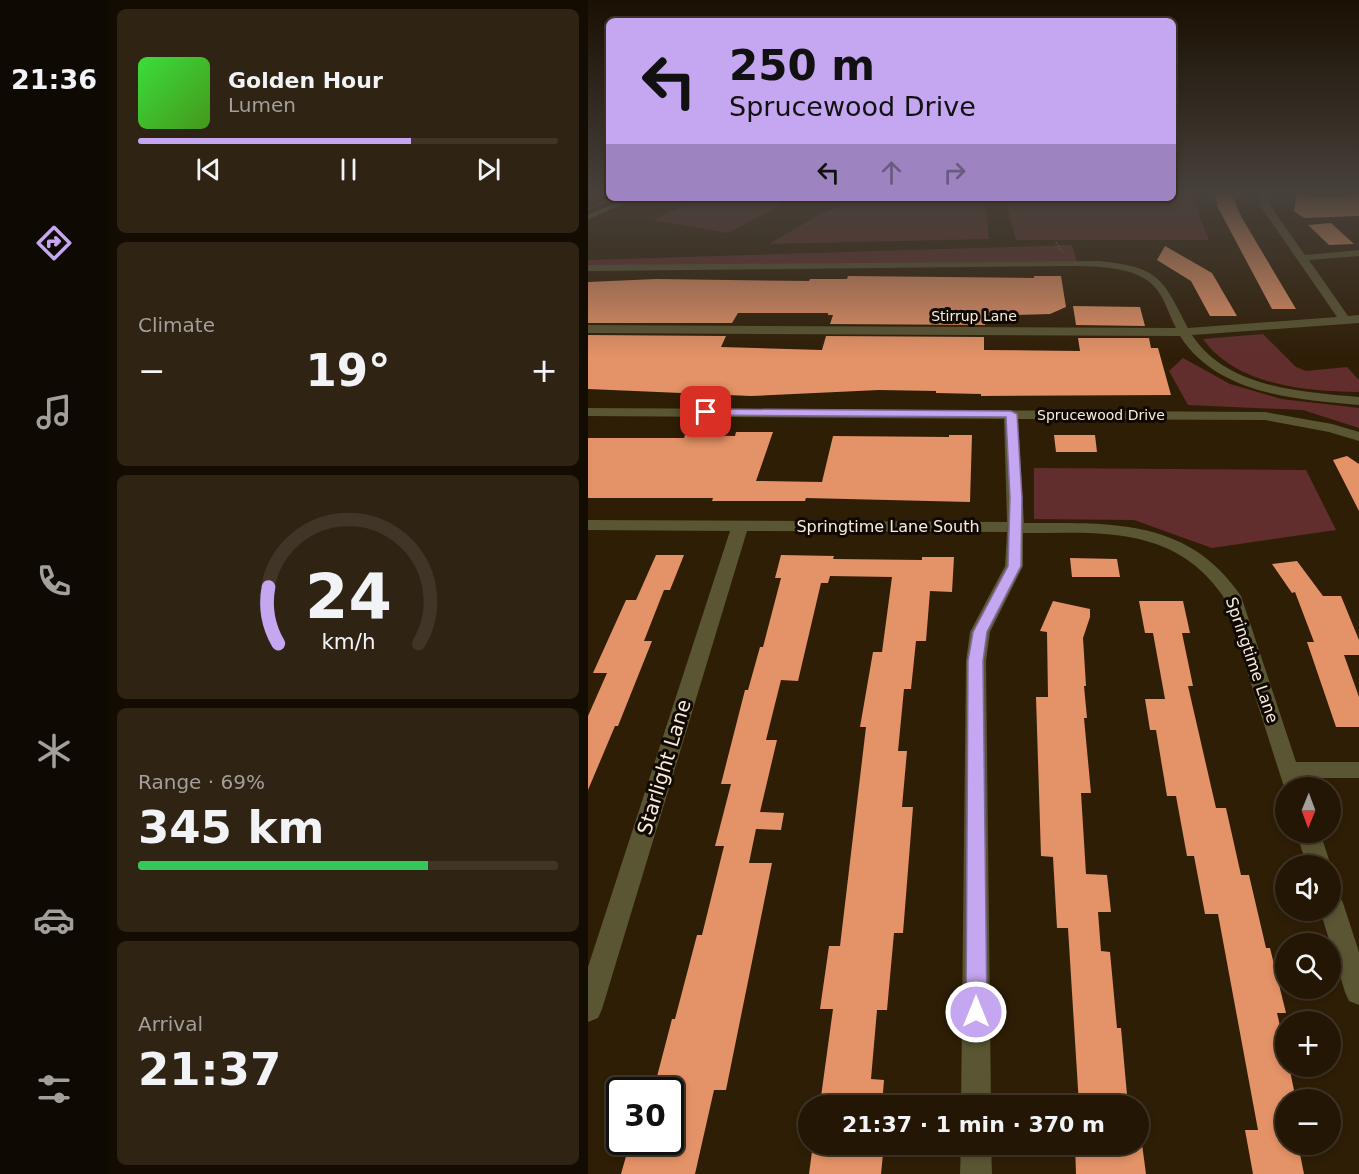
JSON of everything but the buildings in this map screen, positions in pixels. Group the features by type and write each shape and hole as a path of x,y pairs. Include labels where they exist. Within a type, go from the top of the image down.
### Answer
{"street":[{"path":"1295,249 1345,320"},
{"path":"1301,258 1359,253"},
{"path":"588,268 1099,264 1134,271 1160,285 1182,332 1200,355 1221,370 1239,378 1291,393 1359,401"},
{"name":"Stirrup Lane","path":"588,329 1182,332 1235,330 1359,319"},
{"name":"Sprucewood Drive","path":"588,412 1265,416 1332,428 1359,437"},
{"path":"976,1095 976,661 980,632 1014,566 1016,498 1011,414"},
{"name":"Springtime Lane South","path":"588,525 1109,528 1144,533 1185,550"},
{"name":"Starlight Lane","path":"588,1010 740,525"},
{"name":"Springtime Lane","path":"1185,550 1220,576 1232,596 1290,777"},
{"path":"1306,777 1359,770"},
{"path":"1336,921 1359,992"},
{"path":"976,1155 976,1174"}],"shaded area":[{"path":"950,249 1073,249 1077,262 588,267 588,260"},
{"path":"1263,334 1296,367 1306,371 1347,367 1359,380 1359,392 1295,387 1253,376 1217,355 1203,339"},
{"path":"1183,358 1230,384 1281,399 1359,408 1359,428 1303,410 1188,405 1169,371"},
{"path":"1034,468 1306,470 1336,530 1212,548 1134,520 1034,519"}],"route":[{"path":"706,412 1011,414 1016,498 1014,566 980,632 976,661 976,1012"}]}
